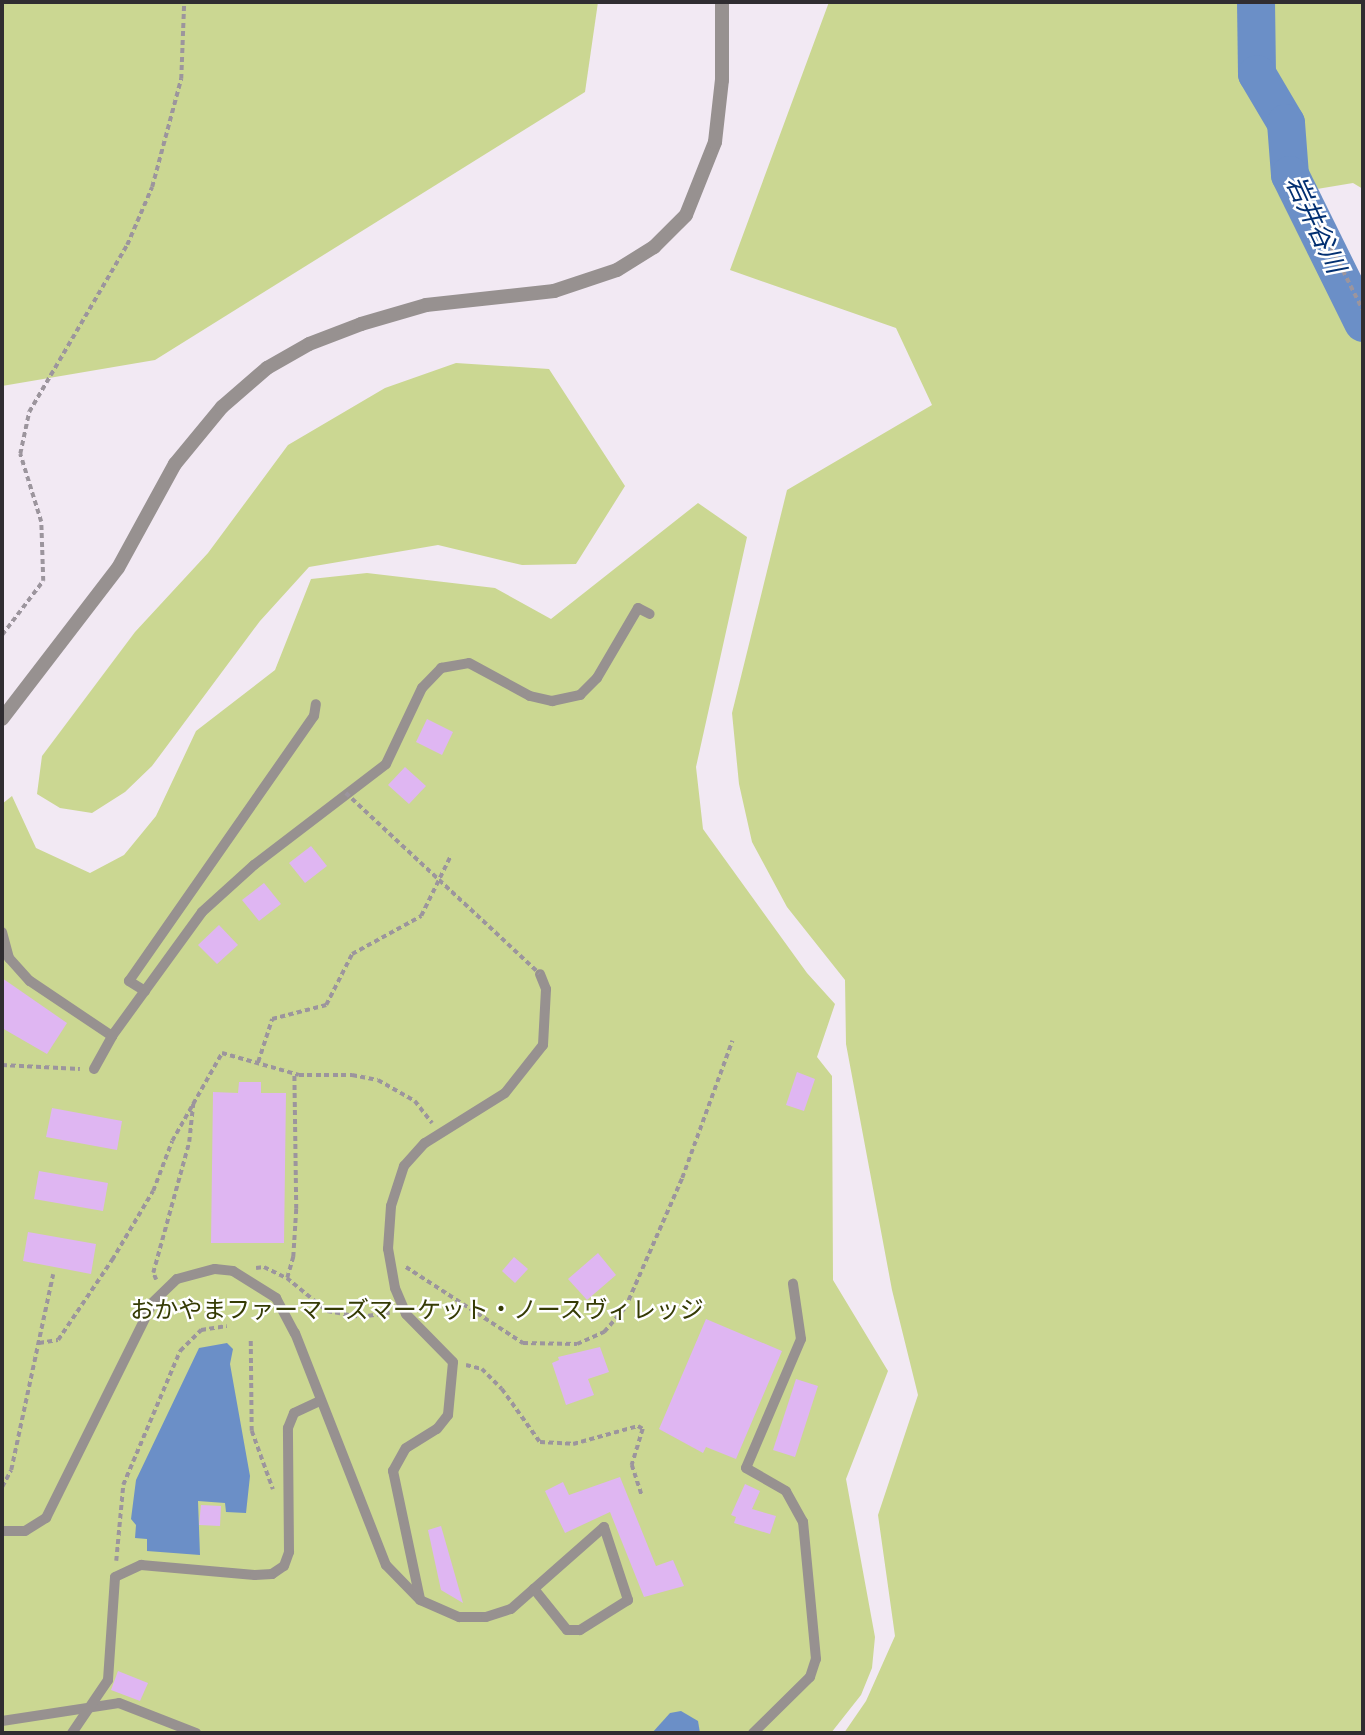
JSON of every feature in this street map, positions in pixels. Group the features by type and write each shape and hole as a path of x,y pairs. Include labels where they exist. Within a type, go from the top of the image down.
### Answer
{"street":[{"path":"2,719 118,568 176,464 222,407 267,368 309,344 361,324 426,305 554,291 617,270 654,247 686,215 715,142 722,80 722,2"}],"lane":[{"path":"94,1069 112,1036 202,912 346,793 386,764 422,688 441,668 469,663 530,696 552,701 579,695 597,678 638,608 650,614"},
{"path":"145,991 129,981 314,716 316,704"},
{"path":"2,932 9,958 30,981 112,1036"},
{"path":"420,1600 393,1471 406,1448 436,1429 447,1415 453,1362 431,1343 404,1308 390,1256 391,1206 404,1166 439,1133 505,1093 543,1045 546,989 540,974"},
{"path":"2,1531 26,1531 46,1518 161,1295 177,1279 215,1269 233,1271 276,1298 295,1333 386,1565 420,1600 441,1612 486,1617 511,1609 604,1527 628,1600 580,1630 567,1630 534,1590"},
{"path":"753,1733 810,1677 816,1659 803,1522 786,1491 746,1468 801,1339 793,1284"},
{"path":"72,1733 96,1704 108,1680 115,1577 141,1565 272,1574 284,1566 289,1552 288,1427 294,1413 320,1401"},
{"path":"2,1721 96,1704 119,1703 196,1733"}],"path":[{"path":"2,635 43,581 41,522 20,454 29,412 127,244 152,187 181,79 184,2"},
{"path":"1320,225 1363,310"},
{"path":"346,793 540,974"},
{"path":"258,1062 272,1019 326,1004 352,954 421,916 451,855"},
{"path":"390,1256 523,1343 577,1344 604,1332 625,1308 682,1178 732,1041"},
{"path":"38,1343 58,1340 112,1260 153,1192 193,1102 222,1053 294,1073 378,1080 415,1101 439,1133"},
{"path":"2,1065 94,1069"},
{"path":"287,1278 293,1257 296,1209 294,1073"},
{"path":"161,1295 153,1273 189,1142 193,1102"},
{"path":"233,1271 264,1267 287,1278 327,1311 342,1315 360,1317 404,1308"},
{"path":"2,1487 11,1470 54,1274"},
{"path":"115,1577 123,1485 180,1351 201,1330 227,1326"},
{"path":"251,1341 252,1431 268,1481 282,1503 289,1506"},
{"path":"453,1362 482,1369 540,1442 573,1444 638,1426 643,1429 632,1465 642,1496"}],"green space":[{"path":"2,2 598,2 585,92 155,360 2,386"},
{"path":"829,2 1363,2 1363,189 1353,183 1317,189 1310,224 1363,344 1363,1733 844,1733 866,1701 895,1636 878,1515 918,1395 892,1290 846,1044 845,980 787,907 752,842 739,784 732,713 787,490 932,405 896,328 730,270"},
{"path":"456,363 549,369 625,486 576,564 522,565 438,545 309,567 260,621 152,766 125,792 92,813 60,808 37,794 42,756 135,632 208,553 288,445 385,388"},
{"name":"おかやまファーマーズマーケット・ノースヴィレッジ","path":"698,503 747,537 696,767 703,829 807,973 835,1004 817,1057 832,1076 833,1280 888,1371 846,1479 875,1637 872,1668 861,1695 831,1733 2,1733 2,804 12,796 36,848 90,873 124,855 156,816 196,731 275,670 311,579 367,573 495,588 551,619"}],"water":[{"path":"227,1343 233,1349 230,1364 250,1476 246,1513 226,1512 225,1503 198,1501 200,1555 147,1551 147,1539 135,1538 136,1525 131,1519 136,1480 199,1348"},
{"path":"681,1711 698,1721 700,1733 652,1733 670,1713"}],"building":[{"path":"427,719 453,732 442,755 416,742"},
{"path":"405,767 426,786 409,804 388,785"},
{"path":"311,846 327,866 305,883 289,863"},
{"path":"264,883 281,904 259,921 242,900"},
{"path":"219,925 238,945 217,964 198,945"},
{"path":"2,978 67,1023 47,1054 2,1028"},
{"path":"797,1072 815,1079 804,1111 786,1105"},
{"path":"239,1082 261,1082 261,1093 286,1093 284,1243 211,1243 213,1092 238,1093"},
{"path":"52,1108 122,1121 117,1150 46,1137"},
{"path":"39,1171 108,1183 103,1211 34,1199"},
{"path":"28,1232 96,1244 91,1274 23,1261"},
{"path":"598,1253 616,1275 587,1300 568,1279"},
{"path":"514,1257 528,1269 515,1283 502,1271"},
{"path":"706,1319 782,1351 736,1459 706,1447 703,1453 659,1429"},
{"path":"600,1347 609,1372 588,1379 594,1395 566,1405 552,1363 559,1360 558,1357"},
{"path":"796,1379 818,1386 795,1457 773,1450"},
{"path":"620,1477 656,1566 673,1560 684,1586 644,1597 610,1512 565,1533 545,1491 563,1482 569,1495"},
{"path":"745,1484 760,1491 752,1509 776,1516 770,1534 734,1523 736,1517 731,1515"},
{"path":"201,1505 221,1506 220,1526 199,1525"},
{"path":"441,1526 463,1603 441,1590 428,1530"},
{"path":"118,1671 148,1683 140,1701 111,1690"}],"waterway":[{"name":"岩井谷川","path":"1256,2 1257,74 1286,123 1290,175 1363,323"}]}
